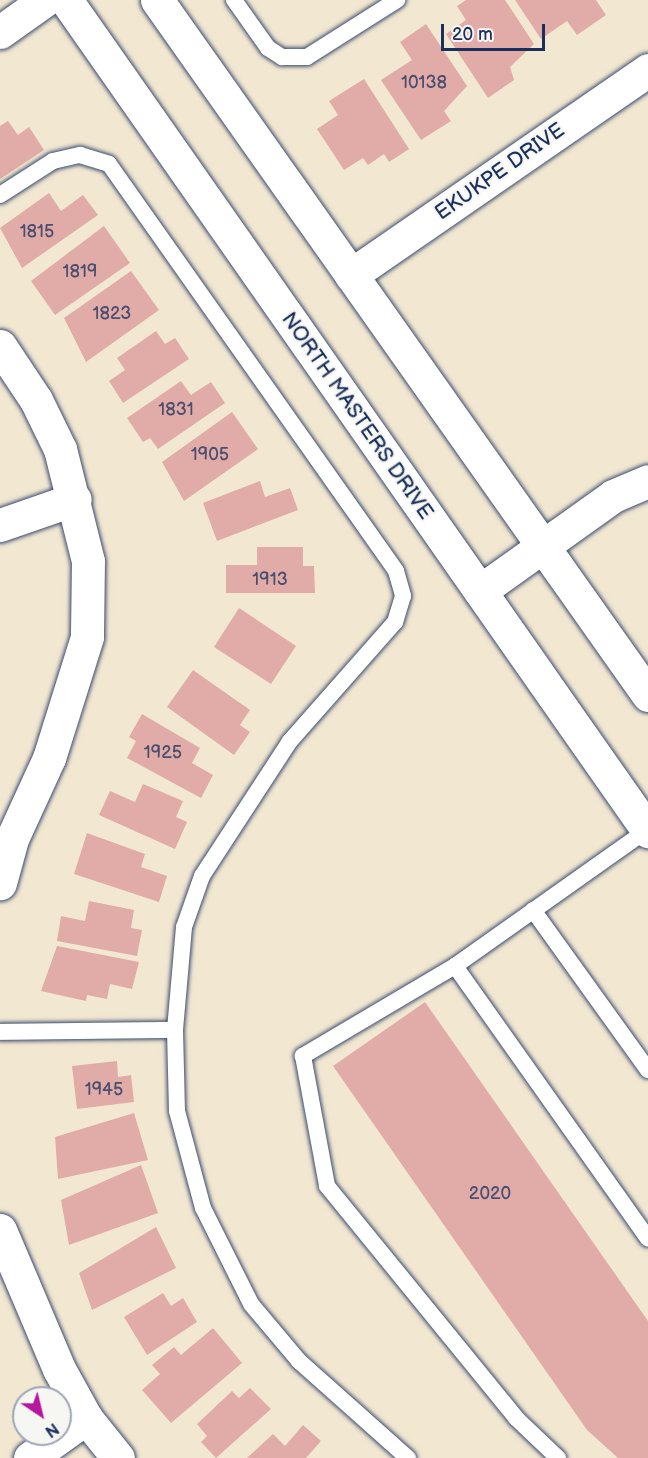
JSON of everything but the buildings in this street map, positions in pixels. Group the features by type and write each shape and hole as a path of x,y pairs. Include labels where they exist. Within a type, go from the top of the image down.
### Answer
{"main road":[{"path":"0,32 45,0"},
{"name":"NORTH MASTERS DRIVE","path":"66,0 647,831"},
{"path":"157,0 544,543 648,695"},
{"name":"EKUKPE DRIVE","path":"351,275 648,70"},
{"path":"0,346 36,400 75,499 88,561 87,637 49,758 6,836 0,883"},
{"path":"480,591 544,543 613,496 648,481"},
{"path":"0,525 75,499"},
{"path":"1,1235 28,1306 86,1418 118,1458"},
{"path":"30,1458 86,1418"}],"lane":[{"path":"234,0 268,48 282,57 307,57 397,0"},
{"path":"0,195 53,160 80,155 108,165 396,572 403,596 394,622 290,741 202,876 184,927 175,1030 177,1111 185,1143 203,1208 250,1304 299,1361 408,1458"},
{"path":"558,1458 516,1418 327,1186 303,1056 455,966 647,831"},
{"path":"532,910 648,1070"},
{"path":"455,966 648,1239"},
{"path":"0,1032 175,1030"}]}
